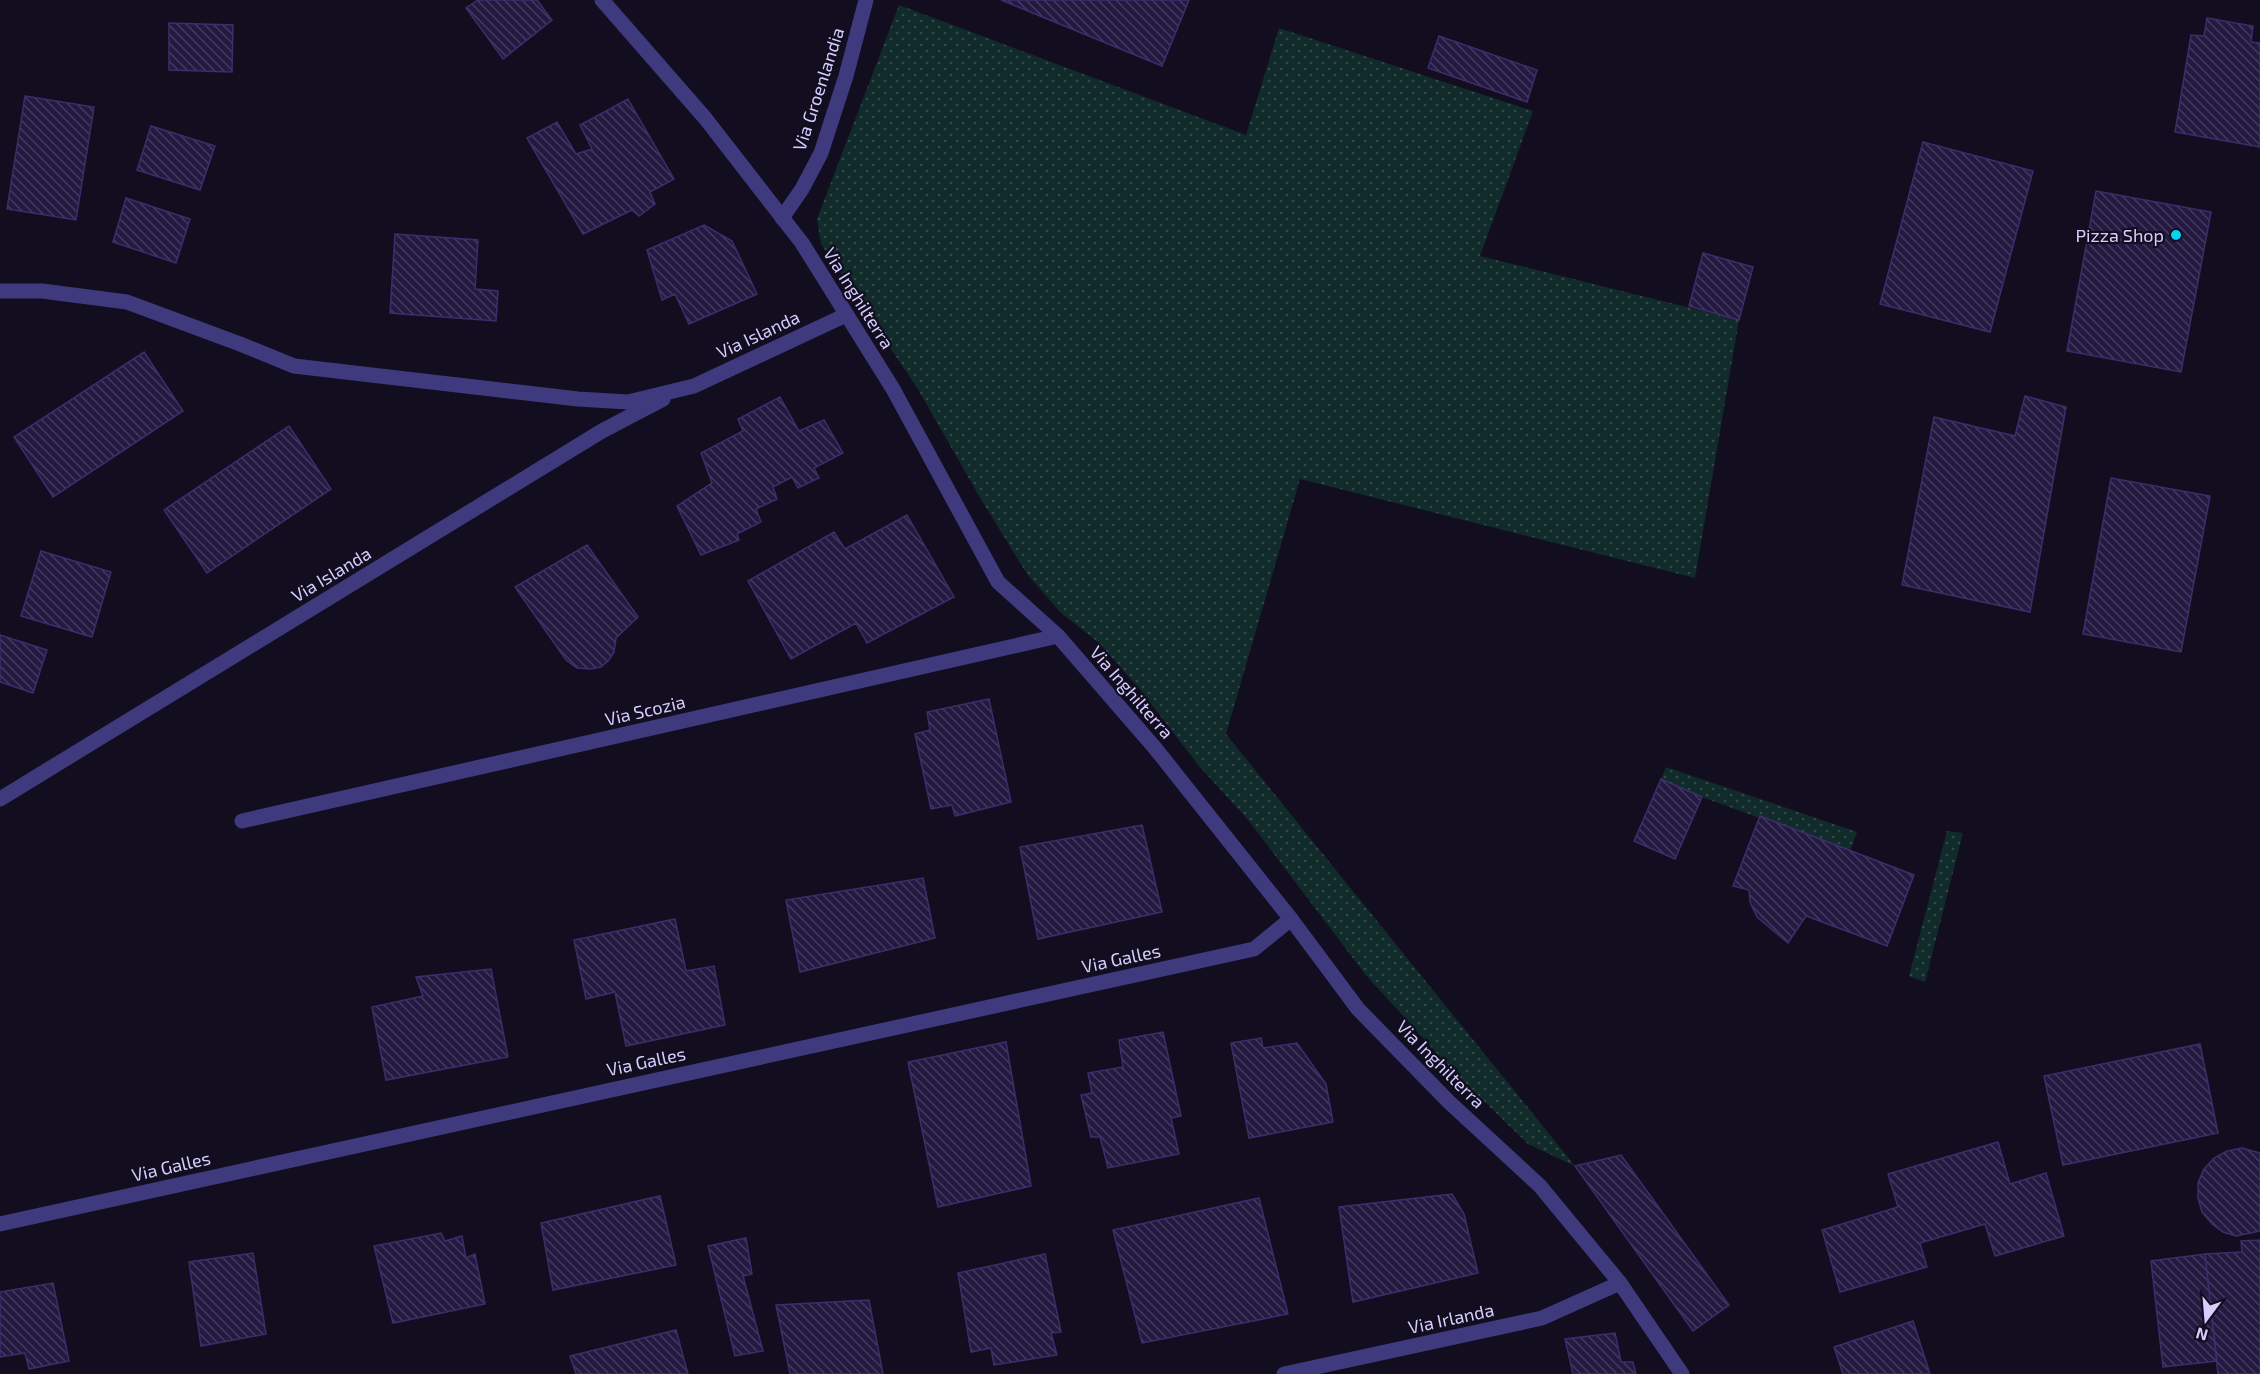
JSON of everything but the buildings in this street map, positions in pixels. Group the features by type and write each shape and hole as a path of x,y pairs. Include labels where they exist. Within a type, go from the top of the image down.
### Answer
{"street":[{"name":"Via Inghilterra","path":"602,0 705,118 801,243 893,389 998,582 1058,636 1155,748 1291,919 1358,1010 1449,1102 1540,1186 1620,1283 1682,1374"},
{"name":"Via Groenlandia","path":"782,218 802,189 821,153 846,76 866,0"},
{"name":"Via Islanda","path":"0,291 42,291 127,302 294,366 578,399 628,402 694,386 846,315"},
{"name":"Via Islanda","path":"0,799 602,431 685,388"},
{"name":"Via Scozia","path":"242,821 1058,636"},
{"name":"Via Galles","path":"0,1224 1254,949 1291,919"},
{"name":"Via Irlanda","path":"1284,1374 1542,1318 1620,1283"}],"green space":[{"path":"899,5 1246,135 1279,28 1533,111 1480,256 1739,320 1695,578 1300,479 1226,734 1575,1166 1528,1144 1451,1069 1365,974 1249,821 1199,766 1142,692 1099,643 1060,612 1027,574 919,391 821,244 817,219"},
{"path":"1666,767 1857,832 1850,851 1702,797 1661,779"},
{"path":"1947,831 1963,833 1925,982 1909,976"}],"place":[{"name":"Pizza Shop","path":"2176,235"}]}
